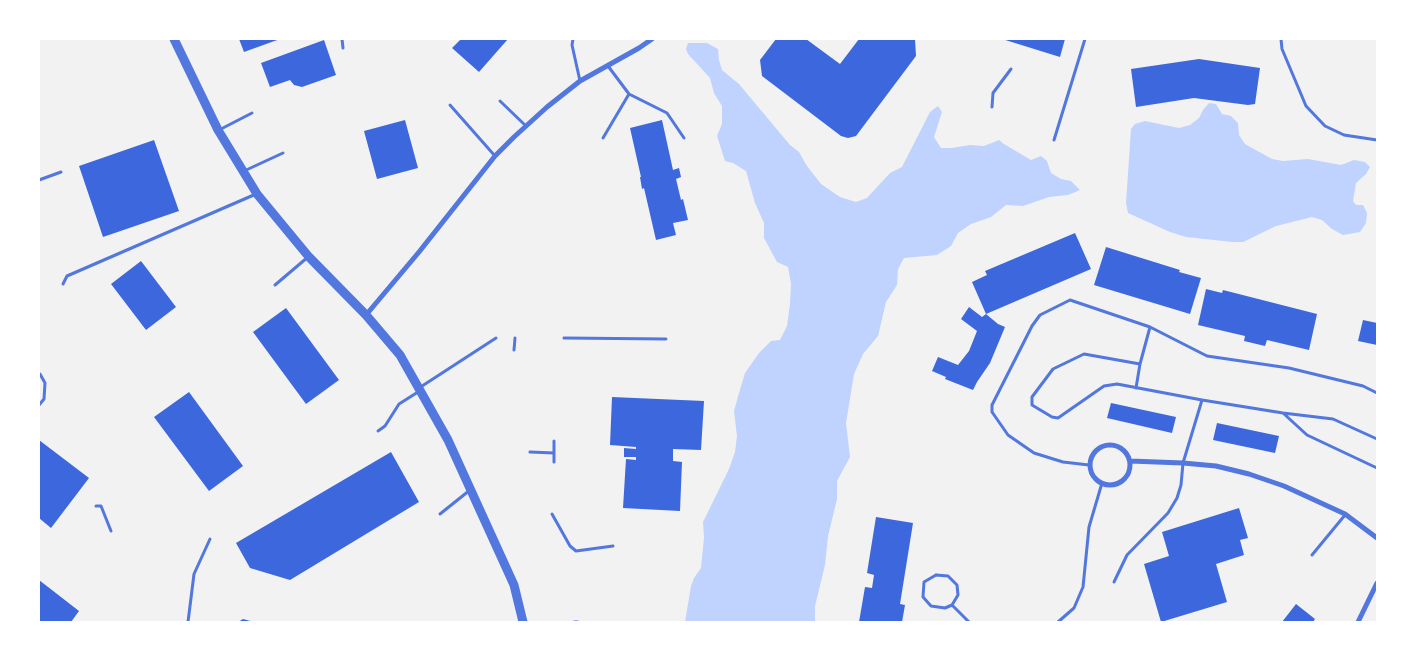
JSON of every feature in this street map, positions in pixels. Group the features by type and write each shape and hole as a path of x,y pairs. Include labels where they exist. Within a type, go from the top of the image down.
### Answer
{"street":[{"path":"174,39 218,130 257,194 309,257 366,315 400,356 448,440 514,585 523,622"},
{"path":"366,315 495,156 526,126 580,81 652,39"},
{"path":"1108,444 1118,446 1126,452 1130,461 1130,470 1126,478 1119,483 1110,485 1102,484 1095,479 1090,465 1092,455 1098,448 1108,444"},
{"path":"1130,461 1216,466 1249,474 1284,486 1345,514 1377,538"},
{"path":"1358,622 1377,583"}],"lane":[{"path":"342,39 343,48"},
{"path":"573,39 580,81"},
{"path":"1054,140 1085,39"},
{"path":"1280,39 1282,49 1306,106 1325,126 1344,135 1377,140"},
{"path":"608,66 629,94 667,113 684,138"},
{"path":"992,106 993,93 1011,69"},
{"path":"603,138 629,94"},
{"path":"500,101 526,126"},
{"path":"450,105 495,156"},
{"path":"218,130 252,113"},
{"path":"243,172 283,153"},
{"path":"39,180 61,172"},
{"path":"62,284 67,276 257,194"},
{"path":"275,285 309,257"},
{"path":"1090,465 1063,462 1034,452 1008,435 992,412 992,405 1032,326 1040,315 1070,300 1150,326 1207,356 1289,368 1363,386 1377,393"},
{"path":"1136,388 1150,326"},
{"path":"378,431 385,426 399,404 496,338"},
{"path":"514,350 515,338"},
{"path":"564,338 666,339"},
{"path":"1140,364 1084,354 1053,369 1032,397 1032,405 1052,417 1058,418 1104,386 1117,384 1202,400 1333,419 1377,439"},
{"path":"39,405 44,399 45,383 40,374"},
{"path":"1114,582 1128,555 1168,513 1177,498 1181,485 1183,463 1202,400"},
{"path":"1283,413 1307,435 1377,468"},
{"path":"554,441 554,462"},
{"path":"530,452 554,453"},
{"path":"1058,622 1074,608 1083,587 1089,528 1102,484"},
{"path":"440,514 470,490"},
{"path":"96,506 101,506 111,531"},
{"path":"552,514 570,546 576,552 613,546"},
{"path":"1312,555 1345,514"},
{"path":"188,622 194,574 210,539"},
{"path":"936,574 948,576 957,585 958,595 952,605 945,608 931,606 923,597 924,582 936,574"},
{"path":"952,605 969,622"}],"water":[{"path":"688,43 707,43 718,49 722,70 739,84 790,145 799,152 821,184 840,197 856,202 867,198 890,173 902,167 930,112 938,106 942,112 934,137 941,148 970,145 984,146 999,140 1031,160 1041,156 1047,161 1051,173 1061,179 1071,181 1080,190 1068,195 1049,197 1023,206 1006,205 991,217 971,224 958,233 951,246 937,255 904,258 898,269 897,285 886,302 878,336 863,354 854,374 846,423 850,457 837,481 837,499 828,536 825,565 815,606 815,622 685,622 691,586 701,568 704,538 703,522 729,469 735,452 737,436 734,411 745,373 759,353 771,341 780,340 787,326 791,284 788,267 777,262 764,238 764,223 755,203 746,171 733,163 725,161 717,136 722,124 722,106 714,93 710,78 688,54 686,49"},
{"path":"1209,103 1216,104 1222,114 1231,116 1238,123 1239,135 1245,144 1272,159 1283,161 1308,159 1341,165 1354,160 1365,162 1370,167 1366,174 1356,183 1353,201 1356,205 1363,205 1367,213 1366,223 1360,232 1343,235 1332,229 1322,220 1312,217 1276,226 1243,242 1233,242 1186,237 1128,213 1126,203 1131,129 1135,124 1145,121 1179,128 1190,125 1199,118"}],"building":[{"path":"239,39 280,39 244,52"},
{"path":"461,39 508,39 479,72 452,48"},
{"path":"776,39 806,39 840,64 859,39 915,39 916,56 856,136 848,138 841,136 762,76 760,60"},
{"path":"1002,39 1065,39 1060,57"},
{"path":"324,40 336,75 302,87 294,85 290,80 270,87 261,63"},
{"path":"1199,59 1260,68 1255,104 1248,105 1194,98 1136,107 1131,69"},
{"path":"405,120 418,168 377,179 364,131"},
{"path":"662,120 673,170 679,168 681,177 676,179 688,220 673,223 676,235 656,240 644,188 642,189 630,128"},
{"path":"154,140 179,211 103,237 79,166"},
{"path":"1075,233 1091,269 986,314 972,282 987,275 985,271"},
{"path":"1106,247 1201,278 1190,314 1094,285"},
{"path":"141,261 176,307 146,330 111,284"},
{"path":"1206,289 1222,293 1223,290 1317,314 1309,350 1267,340 1265,346 1244,341 1245,336 1198,325"},
{"path":"969,307 982,317 986,314 1005,327 990,363 973,390 945,379 946,377 932,371 938,357 958,365 969,351 977,331 961,319"},
{"path":"286,308 339,380 306,404 253,332"},
{"path":"1363,320 1377,323 1377,345 1358,341"},
{"path":"189,392 243,466 209,491 154,417"},
{"path":"612,397 704,401 701,450 673,449 673,461 682,462 680,511 623,508 626,459 636,460 636,457 624,457 624,448 636,449 636,447 610,445"},
{"path":"1111,403 1176,417 1172,433 1107,418"},
{"path":"1217,423 1279,436 1275,453 1213,440"},
{"path":"39,440 89,478 51,528 39,518"},
{"path":"391,452 419,502 290,580 250,568 236,543"},
{"path":"1239,508 1248,538 1240,540 1244,555 1216,564 1227,602 1161,622 1144,564 1169,556 1162,532"},
{"path":"876,517 913,523 900,604 905,605 902,622 859,622 865,587 872,588 874,575 867,573"},
{"path":"39,580 79,611 71,622 39,622"},
{"path":"1296,604 1315,619 1313,622 1282,622"},
{"path":"243,619 254,622 238,622"}]}
